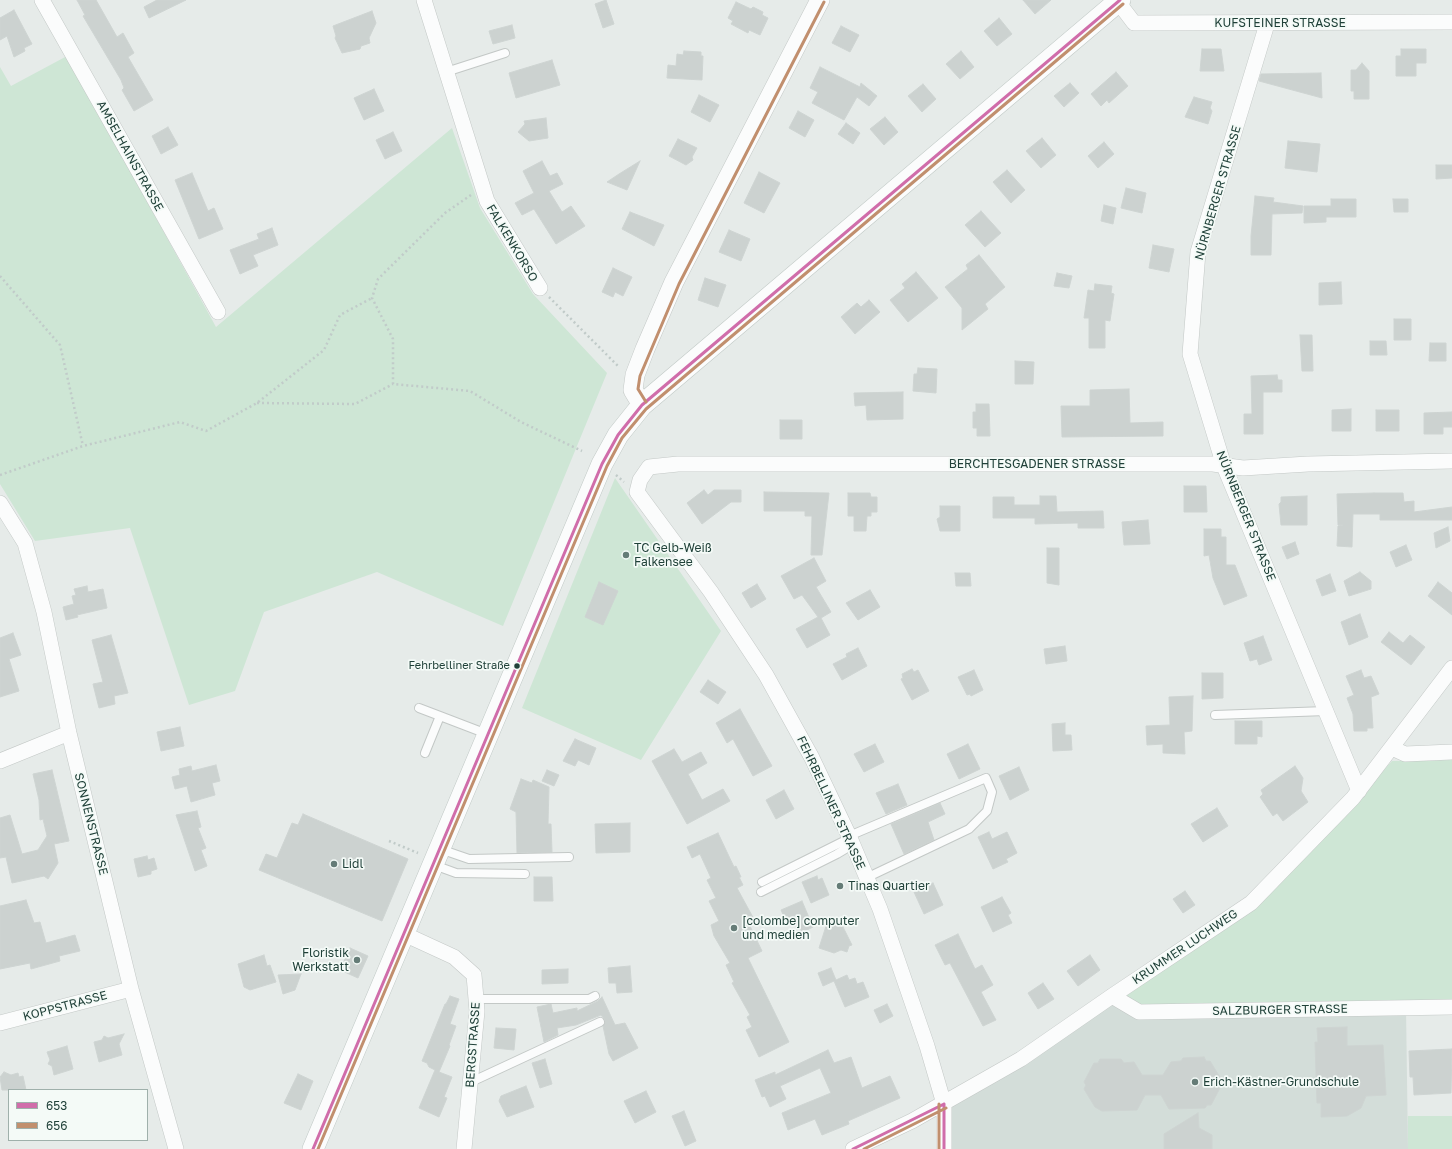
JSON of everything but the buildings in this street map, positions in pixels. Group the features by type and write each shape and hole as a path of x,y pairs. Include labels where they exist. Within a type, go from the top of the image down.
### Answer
{"main road":[{"path":"313,1149 404,934 431,856 488,735 602,464 618,435 642,405 1119,1"}],"street":[{"name":"AMSELHAINSTRASSE","path":"42,0 218,312"},
{"name":"FALKENKORSO","path":"424,0 487,201 540,288"},
{"path":"642,405 633,390 635,375 659,315 674,282 820,0"},
{"name":"KUFSTEINER STRASSE","path":"1119,1 1134,23 1267,24 1452,22"},
{"name":"NÜRNBERGER STRASSE","path":"1267,24 1198,252 1190,354 1224,466 1359,791"},
{"name":"BERCHTESGADENER STRASSE","path":"637,492 640,480 649,467 678,464 1213,464 1243,468 1308,464 1452,461"},
{"name":"FEHRBELLINER STRASSE","path":"637,492 711,592 766,676 812,758 880,909 910,996 944,1104 944,1149"},
{"name":"SONNENSTRASSE","path":"0,503 25,543 44,612 69,733 131,989 176,1149"},
{"name":"KRUMMER LUCHWEG","path":"852,1149 944,1104 1022,1060 1112,996 1251,903 1359,791 1452,668"},
{"path":"0,761 69,733"},
{"path":"1392,748 1405,754 1452,752"},
{"name":"BERGSTRASSE","path":"404,934 454,957 474,975 476,999 464,1149"},
{"name":"KOPPSTRASSE","path":"0,1023 131,989"},
{"name":"SALZBURGER STRASSE","path":"1112,996 1139,1012 1452,1007"}],"lane":[{"path":"446,72 505,53"},
{"path":"419,708 488,735"},
{"path":"1215,715 1326,711"},
{"path":"425,753 440,716"},
{"path":"762,882 986,778 992,792 987,811 969,829 866,878"},
{"path":"761,892 837,854 850,840"},
{"path":"431,856 469,859 569,857"},
{"path":"431,856 461,874 525,874"},
{"path":"476,999 589,999 596,996"},
{"path":"470,1082 600,1022"}],"path":[{"path":"0,475 83,446 180,422 206,431 257,403 324,350 340,315 372,298 378,279 445,214 482,187"},
{"path":"0,276 60,345 83,446"},
{"name":"FALKENKORSO","path":"540,288 619,367"},
{"path":"372,298 393,339 393,384"},
{"path":"257,403 355,404 393,384 470,391 521,422 582,451"},
{"path":"389,841 431,856"}],"shaded area":[{"name":"Erich-Kästner-Grundschule","path":"1112,996 1406,1008 1408,1149 944,1149 944,1104"}],"green space":[{"path":"67,56 216,327 452,128 480,208 533,294 607,373 503,626 377,572 264,612 235,691 189,705 130,528 35,541 0,484 0,67 11,86"},
{"name":"TC Gelb-Weiß Falkensee","path":"615,478 721,631 641,760 522,708"},
{"path":"1452,760 1452,1003 1138,1008 1119,996 1257,907 1392,761"},
{"path":"1408,1116 1452,1116 1452,1149 1408,1149"}],"transit line":[{"name":"653","path":"313,1149 602,464 618,435 642,405 1120,0"},
{"name":"656","path":"646,402 638,389 640,376 679,284 824,2"},
{"name":"656","path":"318,1149 607,466 622,438 646,409 1123,4"},
{"name":"656","path":"939,1104 939,1149"},
{"name":"653","path":"944,1104 944,1149"},
{"name":"653","path":"853,1149 944,1104"},
{"name":"656","path":"864,1149 946,1108"}],"place":[{"name":"TC Gelb-Weiß Falkensee","path":"626,555"},
{"name":"Fehrbelliner Straße","path":"517,666"},
{"name":"Lidl","path":"334,864"},
{"name":"Tinas Quartier","path":"840,886"},
{"name":"[colombe] computer und medien","path":"734,928"},
{"name":"Floristik Werkstatt","path":"357,960"},
{"name":"Erich-Kästner-Grundschule","path":"1195,1082"}]}
